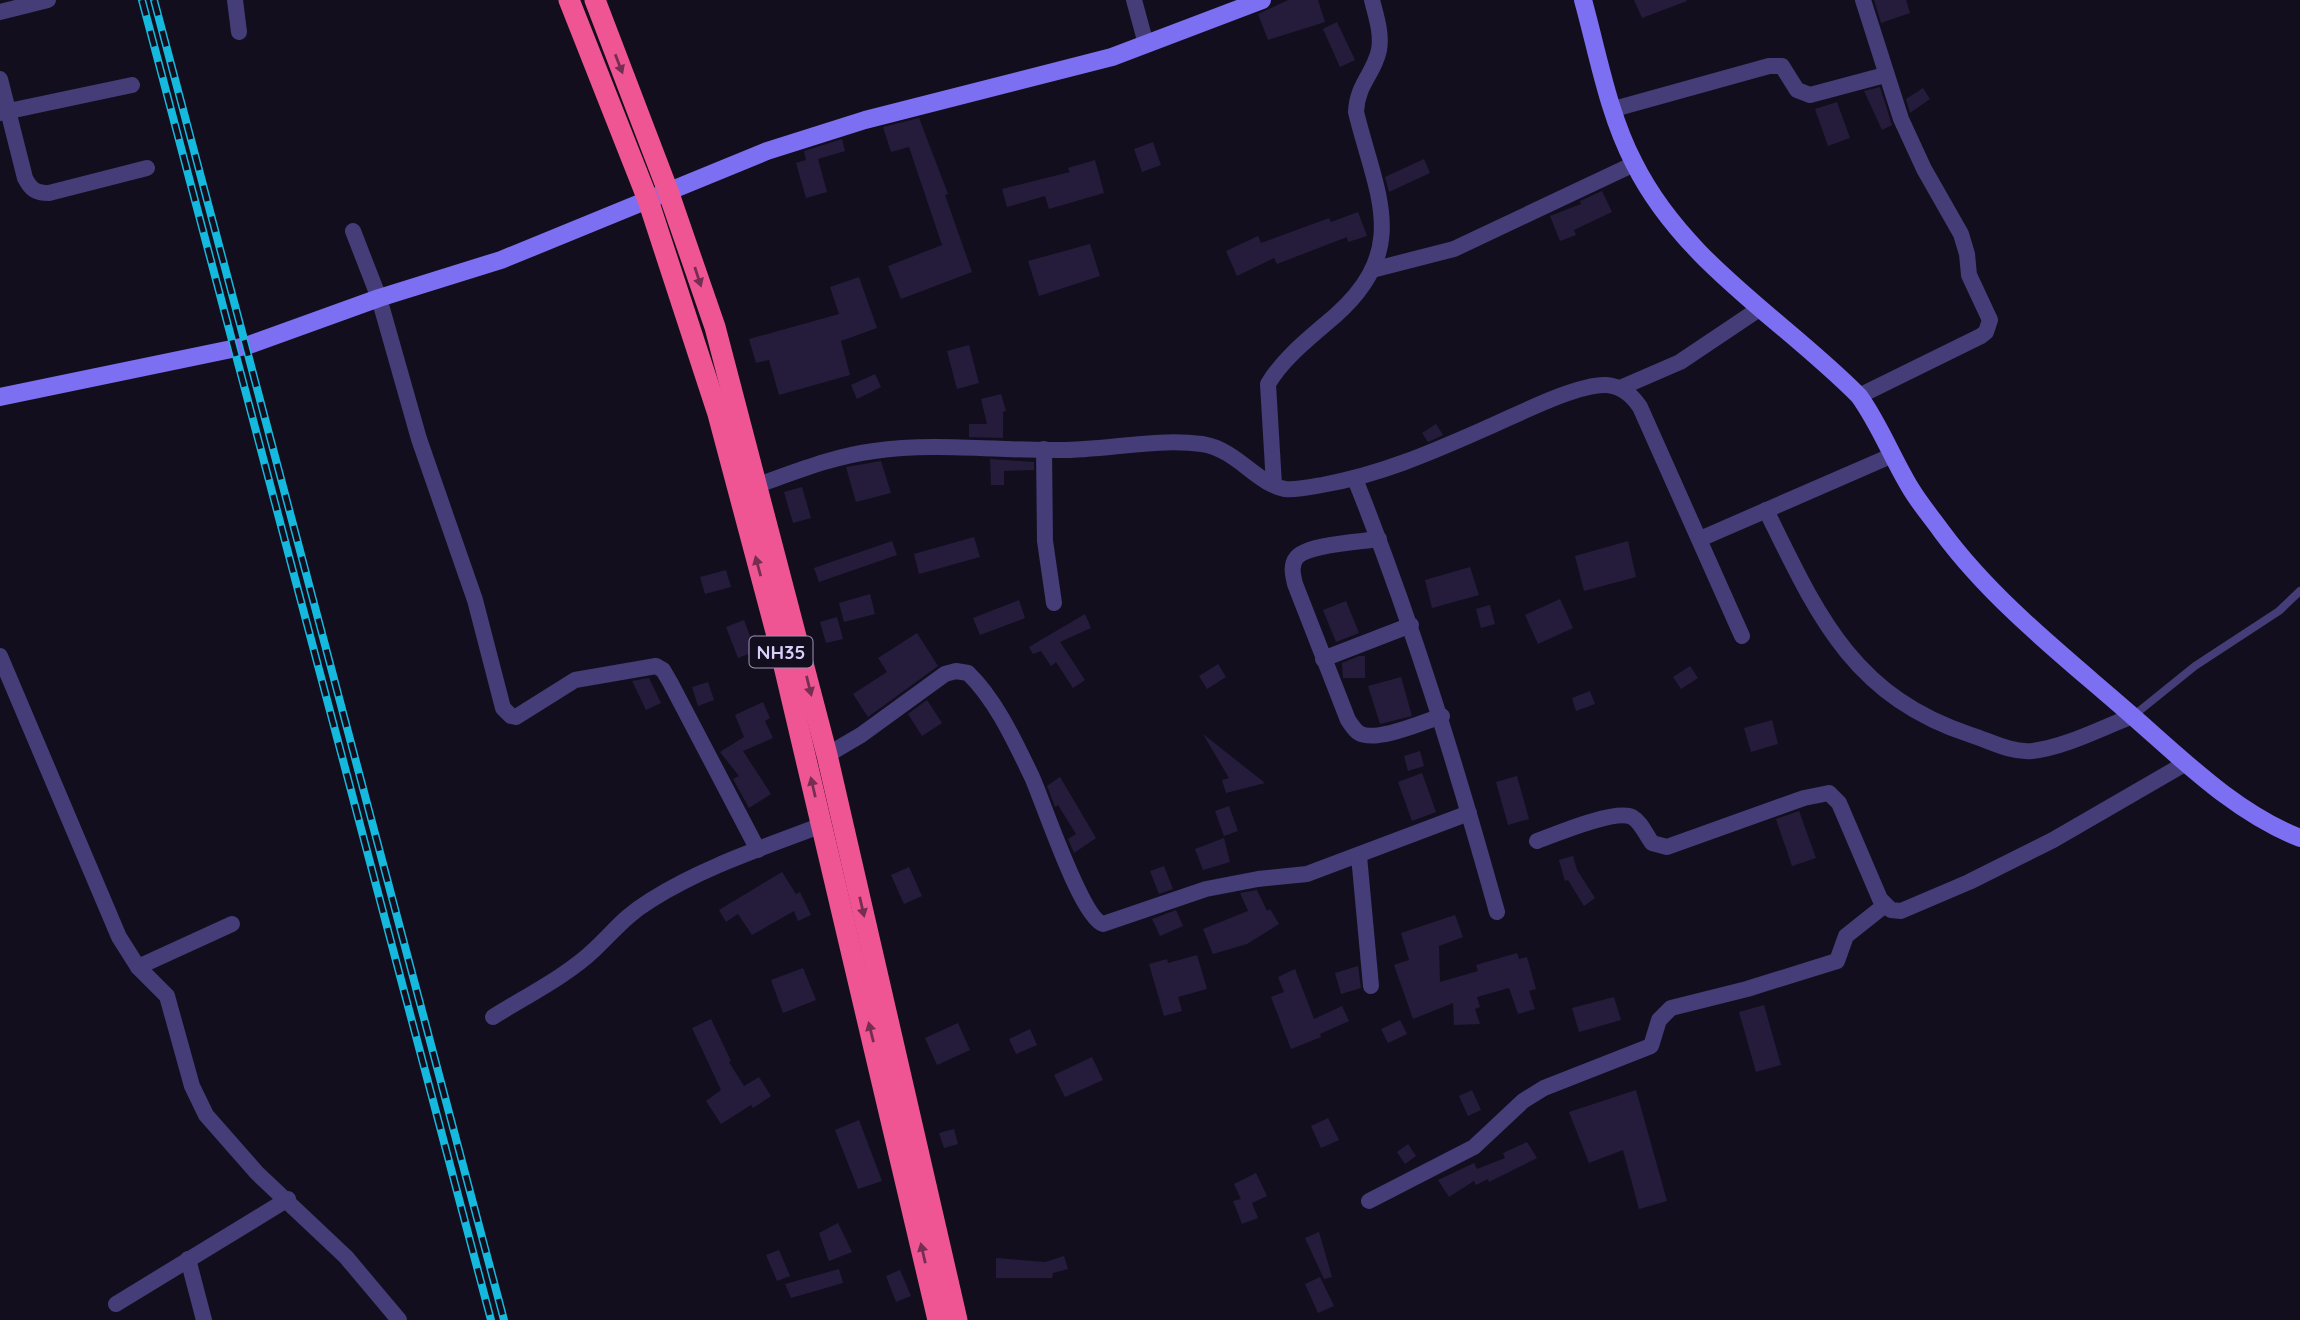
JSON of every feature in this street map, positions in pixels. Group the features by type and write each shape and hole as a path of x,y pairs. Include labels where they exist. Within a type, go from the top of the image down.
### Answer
{"highway":[{"name":"NH35","path":"569,0 648,200 718,414 776,632 938,1320"},
{"name":"NH35","path":"595,0 668,191 715,327 827,755 957,1320"}],"street":[{"path":"0,12 48,0"},
{"path":"235,0 239,32"},
{"path":"1133,0 1146,44"},
{"path":"0,397 246,346 379,298 501,260 754,156 865,120 1112,57 1262,0"},
{"path":"1274,485 1268,384 1291,356 1345,307 1372,270 1382,245 1385,223 1356,112 1357,95 1379,50 1379,26 1373,0"},
{"path":"1583,0 1614,109 1634,163 1683,237 1759,309 1859,396 1877,421 1911,488 1980,576 2186,763 2243,808 2274,828 2300,838"},
{"path":"1859,396 1981,336 1986,332 1990,320 1969,275 1961,234 1924,169 1885,75 1863,0"},
{"path":"1614,109 1769,66 1782,66 1797,90 1811,95 1885,75"},
{"path":"0,79 4,113 25,178 38,193 49,193 147,168"},
{"path":"4,113 132,85"},
{"path":"1372,270 1454,249 1634,163"},
{"path":"353,230 379,298 419,439 475,600 503,708 510,716 516,717 575,680 656,666 663,670 670,682 758,850"},
{"path":"1620,388 1680,362 1759,309"},
{"path":"758,485 844,457 875,450 971,447 1044,449 1179,442 1205,444 1236,457 1274,485 1300,488 1355,479 1407,462 1587,388 1606,385 1631,394 1640,407 1742,636"},
{"path":"1044,449 1045,541 1054,603"},
{"path":"1700,539 1893,455"},
{"path":"1355,479 1411,625 1442,716 1497,912"},
{"path":"1766,510 1824,621 1878,686 1911,711 1940,725 2004,747 2029,752 2049,748 2133,716"},
{"path":"1379,539 1318,547 1296,558 1292,569 1295,584 1348,720 1357,732 1369,736 1386,734 1442,716"},
{"path":"1323,659 1411,625"},
{"path":"0,656 119,937 138,967 167,996 192,1086 206,1115 257,1173 288,1199 346,1257 399,1320"},
{"path":"827,755 861,735 945,674 956,671 968,673 999,714 1030,774 1083,901 1091,915 1103,924 1206,889 1258,879 1307,874 1469,813"},
{"path":"1537,841 1600,820 1628,816 1635,818 1652,843 1667,847 1804,797 1829,793 1839,803 1874,888 1885,905 1891,910 1909,909 1969,882 2111,809 2186,763"},
{"path":"494,1017 579,962 596,949 623,918 654,898 758,850 821,825"},
{"path":"1359,856 1371,986"},
{"path":"1368,1201 1474,1147 1523,1101 1544,1088 1651,1046 1659,1020 1671,1008 1747,989 1837,961 1846,936 1885,905"},
{"path":"138,967 232,923"},
{"path":"116,1304 288,1199"},
{"path":"188,1259 204,1320"}],"lane":[{"path":"2133,716 2195,666 2279,611 2300,590"}],"building":[{"path":"1288,0 1318,0 1325,22 1268,40 1258,14"},
{"path":"1634,0 1686,0 1687,1 1642,18"},
{"path":"1874,0 1906,0 1910,13 1881,23"},
{"path":"1337,22 1355,60 1340,67 1323,29"},
{"path":"1880,87 1892,125 1882,130 1864,91"},
{"path":"1923,88 1930,99 1910,113 1906,99"},
{"path":"1837,102 1850,138 1828,146 1815,109"},
{"path":"919,118 948,194 945,195 972,272 901,299 888,266 942,245 909,147 891,152 883,127"},
{"path":"842,139 845,151 818,159 827,192 806,198 796,163 806,160 804,151"},
{"path":"1153,142 1161,165 1142,172 1134,149"},
{"path":"1424,159 1430,173 1389,192 1385,177"},
{"path":"1095,160 1104,193 1049,209 1045,196 1007,207 1002,189 1070,172 1068,168"},
{"path":"1602,191 1612,212 1574,230 1576,235 1560,241 1550,216 1581,204 1580,201"},
{"path":"1358,212 1367,236 1348,242 1347,237 1277,264 1274,258 1237,276 1226,251 1258,236 1261,243 1329,218 1331,222"},
{"path":"1090,244 1100,276 1039,296 1028,261"},
{"path":"859,277 877,328 841,341 850,375 779,395 769,360 756,363 749,339 839,314 830,287"},
{"path":"969,345 979,383 957,389 947,351"},
{"path":"875,374 881,387 857,399 851,385"},
{"path":"1001,394 1006,411 1003,412 1003,438 969,437 969,424 987,424 981,399"},
{"path":"1436,424 1443,435 1428,442 1422,433"},
{"path":"990,459 1034,462 1034,470 1004,471 1004,485 991,485"},
{"path":"881,461 891,493 856,502 846,467"},
{"path":"802,487 811,518 793,523 784,492"},
{"path":"974,537 980,557 919,574 914,554"},
{"path":"892,541 897,555 819,582 814,568"},
{"path":"1628,541 1636,577 1584,591 1575,556"},
{"path":"1470,567 1479,595 1432,608 1425,580"},
{"path":"726,570 731,587 705,594 700,577"},
{"path":"870,594 875,614 844,622 839,603"},
{"path":"1560,599 1573,628 1538,644 1525,615"},
{"path":"1019,600 1025,618 980,635 973,618"},
{"path":"1346,601 1359,633 1336,642 1323,610"},
{"path":"1490,605 1495,624 1481,628 1476,609"},
{"path":"1085,614 1091,628 1060,642 1085,680 1073,688 1056,662 1051,666 1041,651 1033,654 1029,647"},
{"path":"837,617 843,639 826,643 820,622"},
{"path":"744,620 750,636 755,634 761,649 738,658 726,627"},
{"path":"917,633 938,666 868,717 853,694 887,672 878,658"},
{"path":"1365,656 1365,678 1343,678 1342,663"},
{"path":"1218,664 1226,677 1207,689 1199,676"},
{"path":"1690,666 1698,678 1681,689 1673,677"},
{"path":"1401,677 1412,716 1380,724 1368,686"},
{"path":"649,678 661,703 646,710 632,681"},
{"path":"708,682 714,700 698,706 692,687"},
{"path":"1590,691 1595,704 1576,711 1572,698"},
{"path":"927,700 942,723 922,736 908,714"},
{"path":"763,702 770,718 765,721 773,738 743,751 771,794 749,808 733,779 739,776 720,752 744,737 735,715"},
{"path":"1772,720 1778,744 1751,752 1744,728"},
{"path":"1203,734 1265,783 1226,793 1222,780 1229,778"},
{"path":"1420,751 1424,766 1408,771 1404,756"},
{"path":"1422,773 1436,812 1412,821 1398,782"},
{"path":"1517,776 1529,819 1508,825 1496,782"},
{"path":"1060,777 1096,838 1074,853 1068,839 1076,834 1058,805 1055,807 1047,786"},
{"path":"1229,806 1238,831 1224,836 1215,811"},
{"path":"1799,811 1816,858 1792,866 1776,819"},
{"path":"1224,838 1230,862 1203,870 1195,849"},
{"path":"1573,856 1577,870 1595,898 1584,906 1568,880 1565,881 1559,860"},
{"path":"1164,866 1173,889 1159,894 1150,871"},
{"path":"909,867 922,896 904,904 891,875"},
{"path":"782,872 796,894 800,892 811,915 798,921 794,911 752,935 738,914 726,922 719,910"},
{"path":"1257,890 1267,911 1270,909 1279,924 1247,944 1213,954 1203,929 1248,911 1240,893"},
{"path":"1176,910 1183,926 1160,936 1152,919"},
{"path":"1455,915 1463,937 1439,946 1440,982 1478,971 1476,965 1517,953 1519,959 1527,957 1536,989 1529,991 1535,1009 1518,1014 1509,988 1477,997 1480,1007 1475,1009 1480,1024 1454,1025 1453,1003 1413,1019 1394,965 1409,960 1401,933"},
{"path":"1197,955 1207,989 1178,997 1182,1011 1164,1016 1149,964 1167,959 1168,963"},
{"path":"1358,966 1361,988 1341,994 1335,973"},
{"path":"803,968 816,1000 783,1013 771,980"},
{"path":"1295,969 1314,1019 1342,1006 1349,1021 1320,1034 1321,1037 1291,1049 1271,997 1284,992 1278,977"},
{"path":"1614,997 1621,1020 1579,1032 1572,1008"},
{"path":"1764,1005 1781,1065 1756,1072 1739,1012"},
{"path":"711,1019 731,1061 729,1062 744,1086 759,1077 771,1096 721,1124 706,1101 721,1090 692,1028"},
{"path":"1400,1020 1407,1034 1388,1043 1381,1029"},
{"path":"958,1023 970,1050 937,1065 925,1038"},
{"path":"1030,1029 1037,1045 1016,1054 1009,1039"},
{"path":"1092,1057 1103,1080 1065,1097 1054,1075"},
{"path":"1472,1090 1481,1110 1468,1116 1459,1096"},
{"path":"1636,1090 1667,1201 1639,1209 1623,1150 1589,1163 1569,1112"},
{"path":"1328,1118 1339,1140 1321,1148 1311,1126"},
{"path":"859,1120 882,1181 858,1189 835,1130"},
{"path":"954,1129 958,1144 944,1148 939,1133"},
{"path":"1527,1142 1537,1158 1489,1182 1488,1179 1476,1185 1474,1181 1449,1197 1438,1180 1474,1163 1477,1169 1505,1158 1503,1153"},
{"path":"1408,1144 1416,1156 1405,1164 1397,1152"},
{"path":"1256,1173 1267,1196 1252,1203 1258,1218 1242,1224 1233,1201 1241,1199 1234,1184"},
{"path":"838,1223 852,1252 829,1261 819,1233"},
{"path":"1319,1232 1332,1277 1324,1279 1305,1238"},
{"path":"779,1250 790,1276 777,1281 766,1255"},
{"path":"1064,1256 1068,1269 1053,1273 1052,1278 996,1278 996,1258 1045,1262"},
{"path":"839,1269 843,1283 791,1298 785,1284"},
{"path":"900,1270 911,1296 896,1302 886,1276"},
{"path":"1320,1277 1334,1306 1318,1313 1305,1284"}],"railway":[{"path":"142,0 491,1320"},
{"path":"154,0 504,1320"}]}
